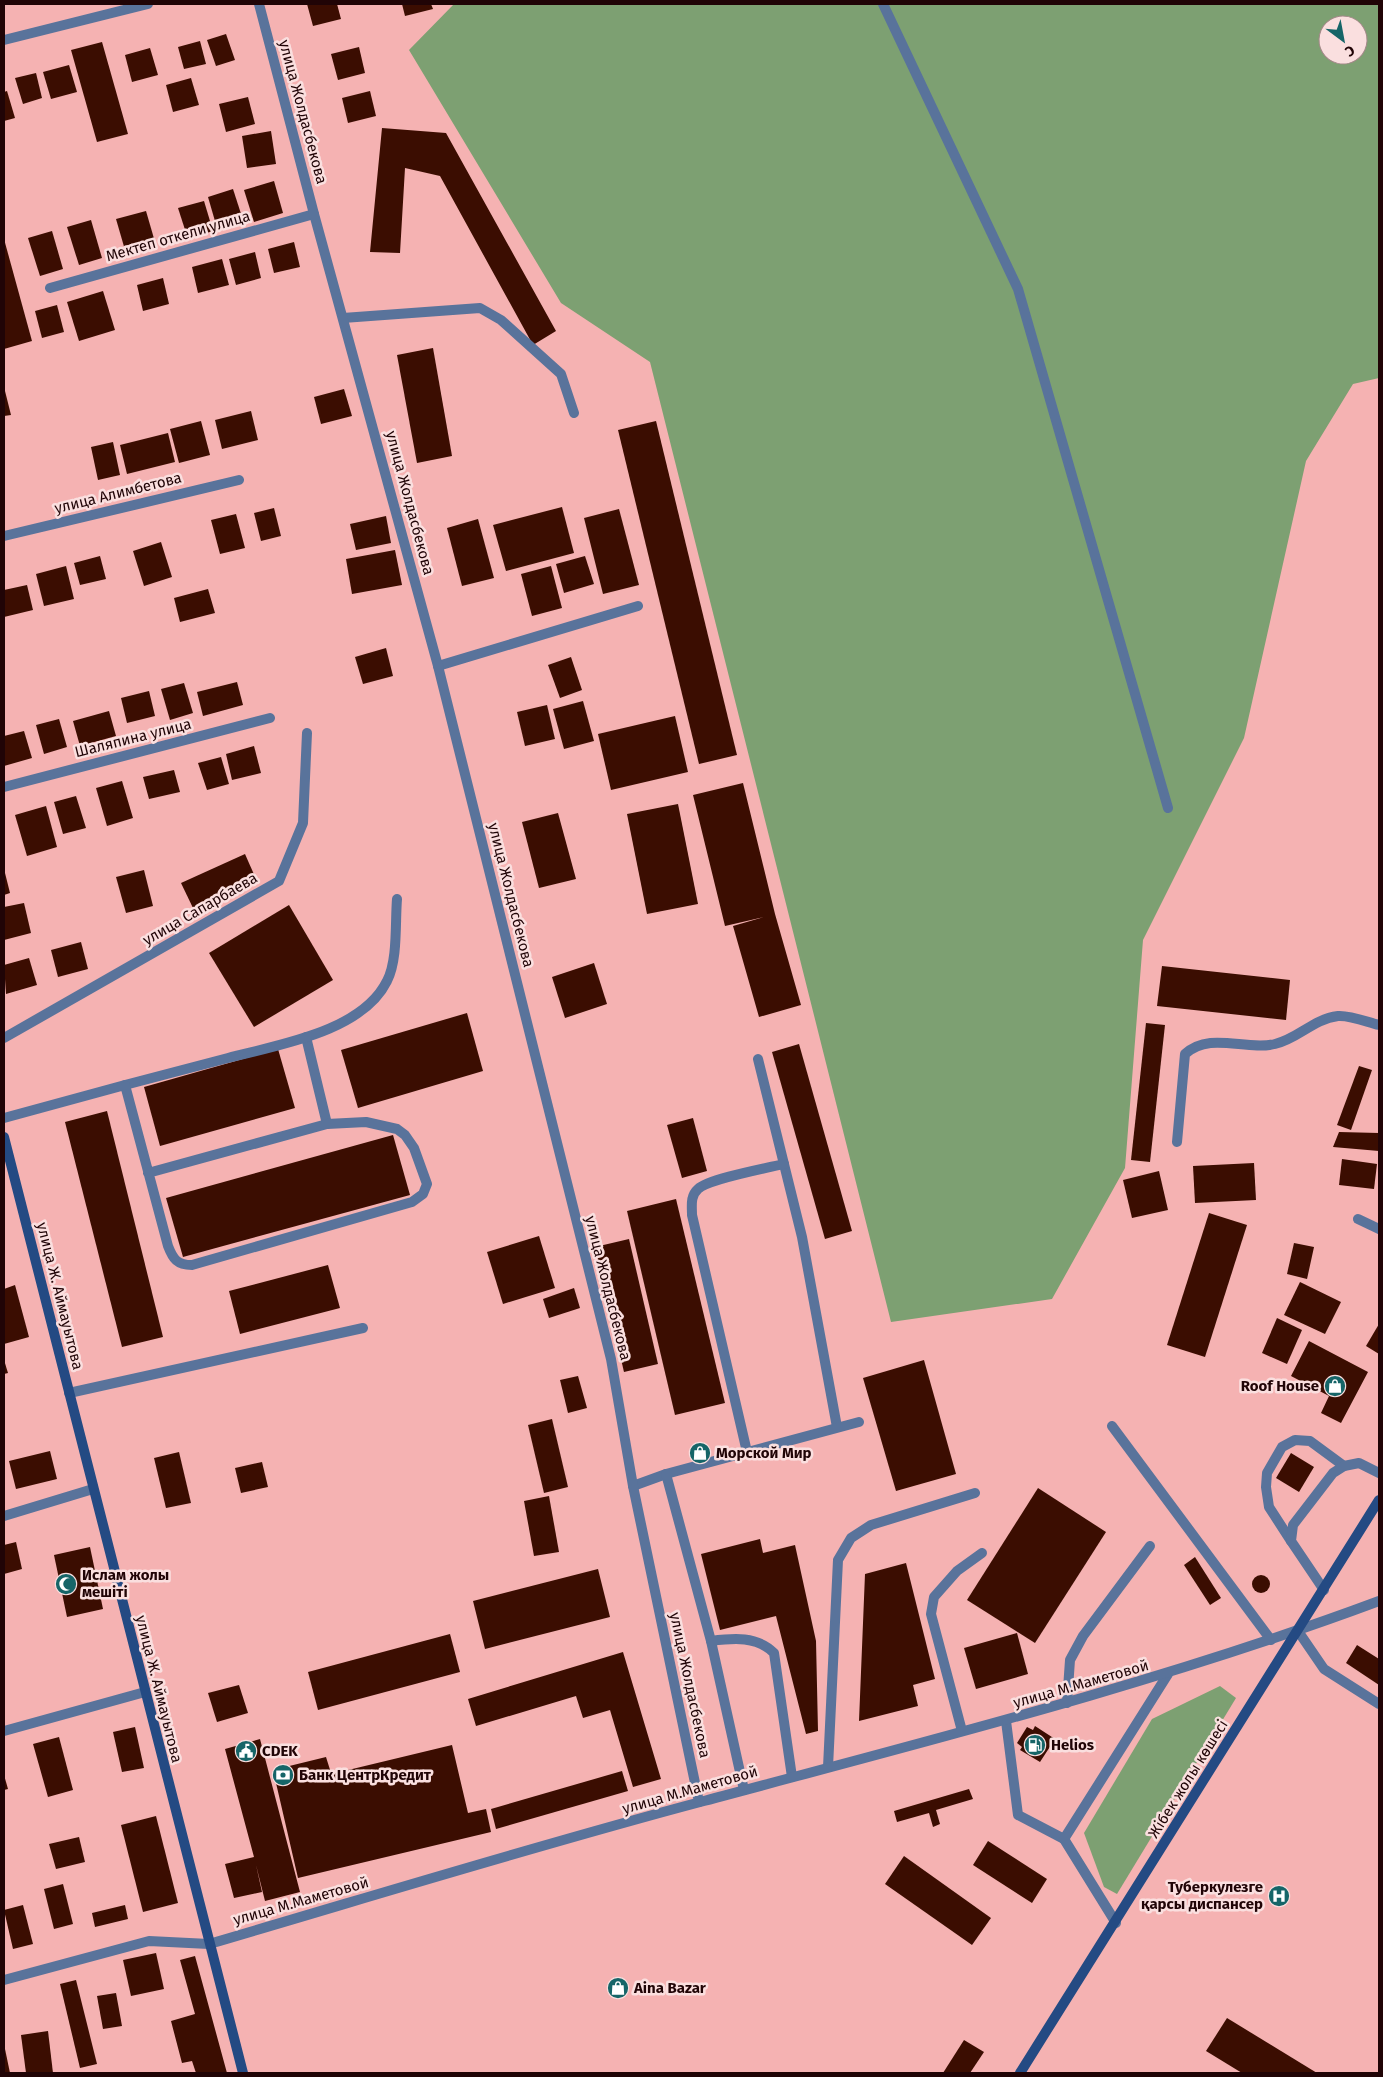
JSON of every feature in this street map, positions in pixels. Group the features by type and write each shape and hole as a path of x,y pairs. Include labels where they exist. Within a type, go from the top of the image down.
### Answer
{"street":[{"path":"4,40 148,4"},
{"name":"улица Жолдасбекова","path":"259,4 314,214 438,666 611,1359 632,1486 699,1802"},
{"path":"883,4 1018,289 1168,808"},
{"name":"Мектеп откели улица","path":"50,288 314,214"},
{"path":"343,318 480,308 500,320 561,374 574,413"},
{"name":"улица Алимбетова","path":"4,536 239,480"},
{"path":"438,666 638,606"},
{"name":"Шаляпина улица","path":"4,787 270,718"},
{"name":"улица Сапарбаева","path":"4,1038 279,881 303,822 308,733"},
{"path":"4,1118 306,1037 339,1024 375,998 387,983 392,970 397,899"},
{"path":"1177,1142 1185,1054 1195,1045 1208,1042 1274,1045 1298,1035 1317,1022 1339,1016 1379,1025"},
{"path":"306,1037 327,1124"},
{"path":"758,1059 802,1237 837,1427"},
{"path":"125,1085 148,1172 168,1246 173,1257 184,1265 192,1265 412,1202 423,1194 427,1184 414,1148 406,1135 397,1129 366,1122 327,1124 148,1172"},
{"name":"улица Ж. Аймауытова","path":"4,1137 243,2073"},
{"path":"746,1452 692,1215 692,1198 698,1188 719,1180 784,1164"},
{"path":"1358,1219 1379,1229"},
{"path":"69,1393 363,1328"},
{"path":"632,1486 666,1474 859,1422"},
{"path":"1112,1426 1271,1640"},
{"path":"1324,1590 1270,1507 1266,1487 1266,1473 1282,1447 1295,1440 1310,1441 1344,1466"},
{"path":"1291,1541 1293,1525 1334,1473 1344,1466 1359,1464 1379,1473"},
{"path":"666,1474 711,1641 744,1790"},
{"path":"4,1516 93,1489"},
{"path":"828,1768 838,1560 851,1538 871,1525 975,1493"},
{"name":"Жібек жолы көшесі","path":"1020,2073 1116,1923 1379,1500"},
{"path":"1067,1703 1070,1660 1074,1652 1083,1636 1150,1546"},
{"path":"962,1731 931,1614 934,1597 958,1571 982,1553"},
{"name":"улица М.Маметовой","path":"4,1980 149,1942 209,1944 699,1802 962,1731 1006,1721 1168,1674 1298,1631 1379,1601"},
{"path":"1298,1631 1324,1669 1379,1704"},
{"path":"711,1641 735,1638 764,1643 774,1653 792,1777"},
{"path":"1064,1839 1168,1674"},
{"path":"4,1731 145,1692"},
{"path":"1006,1721 1018,1815 1064,1839 1116,1923"}],"green space":[{"path":"454,4 1379,4 1379,378 1353,384 1306,461 1244,738 1143,940 1125,1168 1052,1299 891,1322 650,362 561,303 409,50"},
{"path":"1220,1686 1236,1698 1117,1894 1104,1887 1084,1833 1152,1719"}],"building":[{"path":"307,4 337,4 341,19 313,26"},
{"path":"402,4 431,4 433,9 405,16"},
{"path":"226,34 235,60 216,66 207,40"},
{"path":"200,41 206,64 184,69 178,47"},
{"path":"102,42 128,134 97,142 71,50"},
{"path":"359,47 365,73 338,80 331,54"},
{"path":"150,48 158,75 132,82 125,55"},
{"path":"69,65 77,92 51,99 43,72"},
{"path":"36,73 42,98 23,104 15,78"},
{"path":"191,78 199,105 173,112 166,85"},
{"path":"7,91 15,118 4,121 4,92"},
{"path":"370,91 376,116 348,123 342,98"},
{"path":"248,97 255,124 226,132 219,104"},
{"path":"382,128 446,133 556,331 533,345 440,176 405,168 400,253 370,252"},
{"path":"271,131 276,164 247,168 242,136"},
{"path":"274,181 283,213 254,222 244,190"},
{"path":"233,189 243,220 217,228 208,197"},
{"path":"204,201 213,231 188,239 178,208"},
{"path":"146,211 155,242 125,250 116,219"},
{"path":"91,220 102,258 79,265 67,227"},
{"path":"52,231 63,269 40,276 28,238"},
{"path":"4,239 32,341 4,349"},
{"path":"294,242 300,267 274,273 268,249"},
{"path":"255,252 261,278 236,285 229,259"},
{"path":"222,259 229,285 198,293 192,267"},
{"path":"163,278 169,304 143,311 137,285"},
{"path":"103,291 115,330 79,341 67,302"},
{"path":"57,305 64,332 42,338 35,311"},
{"path":"433,348 452,456 417,463 397,355"},
{"path":"4,387 11,415 4,416"},
{"path":"344,389 352,416 321,424 314,397"},
{"path":"251,411 258,440 222,449 215,420"},
{"path":"201,421 210,455 179,463 170,429"},
{"path":"656,421 737,755 699,764 618,430"},
{"path":"168,433 175,462 127,474 120,445"},
{"path":"113,442 120,475 98,480 91,447"},
{"path":"562,507 574,553 506,571 493,525"},
{"path":"274,508 281,536 261,541 254,513"},
{"path":"619,509 639,585 603,594 584,518"},
{"path":"236,514 245,548 220,554 211,520"},
{"path":"386,516 391,543 356,550 350,524"},
{"path":"478,519 494,578 462,586 447,528"},
{"path":"161,542 172,577 144,586 133,551"},
{"path":"395,550 402,585 352,594 346,559"},
{"path":"100,556 106,579 80,585 74,563"},
{"path":"585,556 594,584 564,593 556,564"},
{"path":"66,566 74,599 44,606 36,574"},
{"path":"551,566 562,608 532,616 521,574"},
{"path":"27,585 33,610 4,617 4,590"},
{"path":"208,589 215,613 180,622 174,598"},
{"path":"386,648 393,676 363,684 355,657"},
{"path":"571,657 582,690 560,698 548,665"},
{"path":"237,682 243,705 203,716 197,692"},
{"path":"184,683 193,713 170,720 161,689"},
{"path":"149,691 155,716 127,723 121,698"},
{"path":"583,701 594,741 564,749 553,709"},
{"path":"547,705 555,739 525,746 517,712"},
{"path":"109,711 116,736 80,746 73,721"},
{"path":"675,716 688,772 611,790 598,734"},
{"path":"59,719 67,747 44,754 36,725"},
{"path":"24,731 32,758 4,766 4,736"},
{"path":"254,746 261,773 232,780 226,754"},
{"path":"221,757 229,784 207,790 198,763"},
{"path":"174,770 180,792 149,799 143,777"},
{"path":"122,781 133,818 107,826 96,788"},
{"path":"743,783 775,914 801,1005 759,1017 733,926 764,917 725,926 693,795"},
{"path":"76,796 86,828 63,834 54,802"},
{"path":"678,804 698,904 647,914 627,814"},
{"path":"46,806 57,847 27,856 15,815"},
{"path":"558,813 576,879 539,888 522,822"},
{"path":"245,854 256,879 193,908 181,883"},
{"path":"4,869 10,893 4,895"},
{"path":"144,870 153,906 126,913 116,877"},
{"path":"24,903 31,933 4,940 4,907"},
{"path":"289,905 333,980 254,1027 209,953"},
{"path":"81,942 88,969 58,977 51,950"},
{"path":"29,958 37,985 6,994 4,965"},
{"path":"594,963 607,1004 565,1018 552,977"},
{"path":"1162,966 1290,980 1286,1020 1157,1006"},
{"path":"467,1013 483,1071 358,1108 341,1050"},
{"path":"1146,1023 1165,1025 1150,1162 1131,1160"},
{"path":"799,1044 852,1231 825,1239 772,1052"},
{"path":"278,1049 295,1108 160,1146 144,1087"},
{"path":"1359,1066 1372,1070 1351,1130 1337,1125"},
{"path":"107,1111 163,1337 122,1347 65,1122"},
{"path":"693,1118 707,1171 682,1178 667,1125"},
{"path":"1339,1132 1379,1133 1379,1151 1333,1147"},
{"path":"393,1135 410,1195 183,1257 166,1198"},
{"path":"1342,1159 1377,1164 1374,1189 1339,1185"},
{"path":"1254,1163 1256,1200 1195,1203 1193,1166"},
{"path":"1159,1171 1168,1210 1132,1218 1123,1180"},
{"path":"676,1199 725,1403 675,1415 627,1211"},
{"path":"1209,1213 1247,1225 1205,1357 1167,1345"},
{"path":"539,1236 555,1288 503,1304 487,1252"},
{"path":"629,1239 658,1364 624,1372 595,1247"},
{"path":"1294,1243 1314,1247 1307,1279 1287,1274"},
{"path":"328,1265 340,1308 240,1334 229,1291"},
{"path":"1300,1282 1341,1302 1325,1334 1284,1315"},
{"path":"15,1285 29,1337 4,1344 4,1289"},
{"path":"574,1288 580,1308 549,1318 543,1299"},
{"path":"1277,1318 1302,1330 1287,1364 1262,1353"},
{"path":"1379,1324 1379,1354 1366,1346"},
{"name":"Roof House","path":"1309,1341 1368,1372 1341,1423 1321,1413 1329,1396 1291,1376"},
{"path":"4,1360 8,1373 4,1374"},
{"path":"924,1360 956,1474 896,1491 863,1378"},
{"path":"578,1376 587,1408 568,1413 560,1380"},
{"path":"552,1419 568,1487 544,1493 528,1425"},
{"path":"50,1451 57,1479 16,1489 9,1461"},
{"path":"179,1452 191,1503 166,1508 154,1458"},
{"path":"1291,1453 1314,1467 1299,1492 1276,1478"},
{"path":"262,1462 268,1487 241,1493 235,1468"},
{"path":"1038,1488 1106,1532 1035,1643 967,1600"},
{"path":"549,1496 559,1552 534,1556 524,1501"},
{"path":"760,1539 763,1553 795,1545 816,1641 818,1731 806,1734 776,1616 720,1630 701,1554"},
{"path":"16,1542 22,1569 4,1574 4,1545"},
{"path":"90,1547 103,1609 67,1617 54,1555"},
{"path":"1195,1557 1221,1598 1210,1605 1184,1565"},
{"path":"906,1563 935,1679 913,1685 918,1706 859,1721 865,1574"},
{"path":"598,1569 610,1617 485,1649 473,1601"},
{"path":"1257,1575 1265,1575 1270,1580 1268,1591 1257,1593 1252,1588 1252,1580"},
{"path":"1017,1633 1028,1674 976,1689 964,1648"},
{"path":"450,1634 460,1672 318,1710 308,1672"},
{"path":"1357,1645 1379,1659 1379,1685 1346,1663"},
{"path":"623,1652 661,1779 633,1787 610,1710 583,1718 576,1696 476,1726 468,1699"},
{"path":"239,1685 248,1713 217,1722 208,1693"},
{"name":"Helios","path":"1035,1726 1055,1739 1040,1762 1020,1750 1022,1747 1017,1743 1027,1727 1033,1730"},
{"path":"135,1727 144,1768 122,1772 113,1732"},
{"path":"59,1737 73,1790 48,1797 33,1744"},
{"path":"260,1739 300,1892 265,1901 256,1865 262,1892 234,1898 225,1864 254,1857 225,1749"},
{"path":"452,1745 468,1813 486,1809 491,1832 298,1878 273,1770 326,1757 331,1773 315,1778"},
{"path":"622,1771 628,1791 496,1829 491,1809"},
{"path":"4,1775 8,1789 4,1790"},
{"path":"969,1789 973,1799 936,1810 940,1824 933,1827 929,1813 897,1822 894,1811"},
{"path":"156,1816 178,1903 143,1912 121,1825"},
{"path":"79,1837 85,1862 56,1869 49,1844"},
{"path":"988,1841 1047,1879 1032,1903 973,1865"},
{"path":"904,1856 991,1918 972,1945 885,1884"},
{"path":"63,1884 73,1924 54,1929 44,1889"},
{"path":"23,1905 33,1944 13,1949 4,1910"},
{"path":"125,1905 128,1919 95,1927 92,1913"},
{"path":"156,1953 164,1989 131,1996 123,1960"},
{"path":"195,1956 227,2073 196,2073 192,2061 182,2063 171,2021 195,2014 180,1960"},
{"path":"76,1980 97,2064 80,2068 60,1984"},
{"path":"116,1993 122,2026 103,2029 97,1996"},
{"path":"1227,2018 1317,2073 1242,2073 1206,2051"},
{"path":"48,2031 53,2073 26,2073 21,2035"},
{"path":"964,2040 984,2052 970,2073 943,2073"},
{"path":"5,2049 10,2073 4,2073"}],"place":[{"name":"Roof House","path":"1335,1386"},
{"name":"Морской Мир","path":"700,1453"},
{"name":"Ислам жолы мешіті","path":"66,1584"},
{"name":"Helios","path":"1035,1745"},
{"name":"CDEK","path":"246,1751"},
{"name":"Банк ЦентрКредит","path":"283,1775"},
{"name":"Туберкулезге қарсы диспансер","path":"1279,1896"},
{"name":"Aina Bazar","path":"618,1988"}]}
